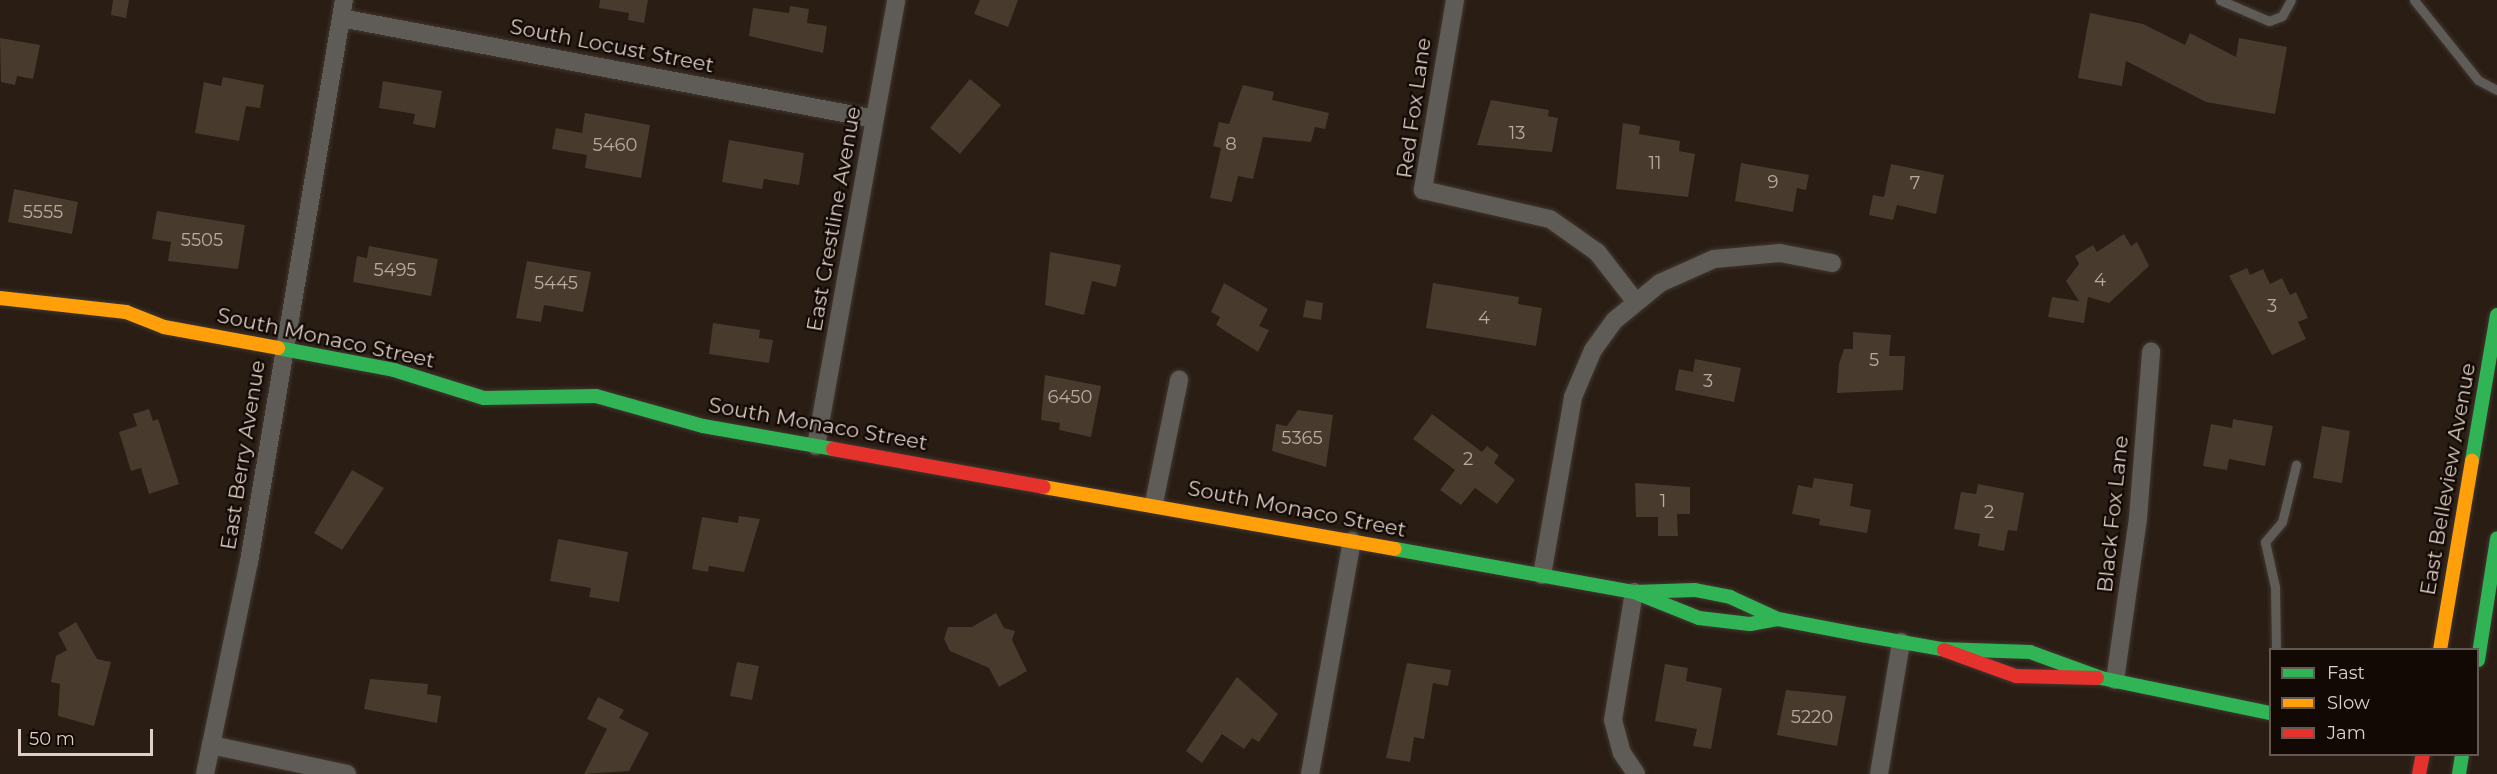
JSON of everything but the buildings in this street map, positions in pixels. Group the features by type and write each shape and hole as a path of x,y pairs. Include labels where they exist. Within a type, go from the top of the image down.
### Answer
{"street":[{"name":"East Crestline Avenue","path":"816,446 896,0"},
{"name":"Red Fox Lane","path":"1455,0 1424,190 1550,219 1597,252 1635,301"},
{"name":"South Locust Street","path":"343,9 875,119"},
{"name":"East Berry Avenue","path":"205,774 249,562 283,346 343,9"},
{"path":"1542,575 1573,397 1593,350 1635,301 1695,266 1733,255 1780,253 1832,263"},
{"name":"South Monaco Street","path":"0,298 105,309 164,327 283,346 414,375 484,398 596,396 688,422 1154,503 1634,592 1699,618 1750,624 1778,619"},
{"name":"East Belleview Avenue","path":"2440,648 2497,315"},
{"name":"Black Fox Lane","path":"2108,679 2138,518 2151,352"},
{"path":"1154,503 1179,380"},
{"path":"2479,654 2497,538"},
{"path":"1310,774 1352,541"},
{"name":"South Monaco Street","path":"1634,592 1664,588 1712,593 1778,619 1941,649 2022,651 2108,679 2248,706 2269,708"},
{"path":"1634,592 1614,720 1622,753 1636,774"},
{"path":"1880,774 1901,642"},
{"name":"South Monaco Street","path":"1941,649 2016,676 2108,679"},
{"name":"South Monaco Street","path":"2248,706 2269,712"},
{"path":"211,745 347,774"},
{"path":"2420,774 2423,756"},
{"path":"2459,774 2462,756"}],"lane":[{"path":"2220,0 2269,21 2282,16 2291,0"},
{"path":"2414,0 2478,80 2497,90"},
{"path":"2276,648 2275,587 2265,542 2282,522 2296,465"}],"traffic: fast":[{"path":"2472,461 2497,315"},
{"path":"278,348 394,370 484,398 596,396 703,426 833,449"},
{"path":"2479,654 2497,538"},
{"path":"1395,549 1634,592 1699,618 1750,624 1778,619"},
{"path":"1634,592 1695,590 1730,597 1778,619 1862,635 1941,649 2030,652 2101,678 2269,713"},
{"path":"2459,774 2462,756"}],"traffic: slow":[{"path":"0,298 126,312 164,327 278,348"},
{"path":"2440,648 2472,461"},
{"path":"1044,487 1395,549"}],"traffic: jam":[{"path":"833,449 1044,487"},
{"path":"1944,650 2016,676 2097,678"},
{"path":"2419,774 2423,756"}]}
